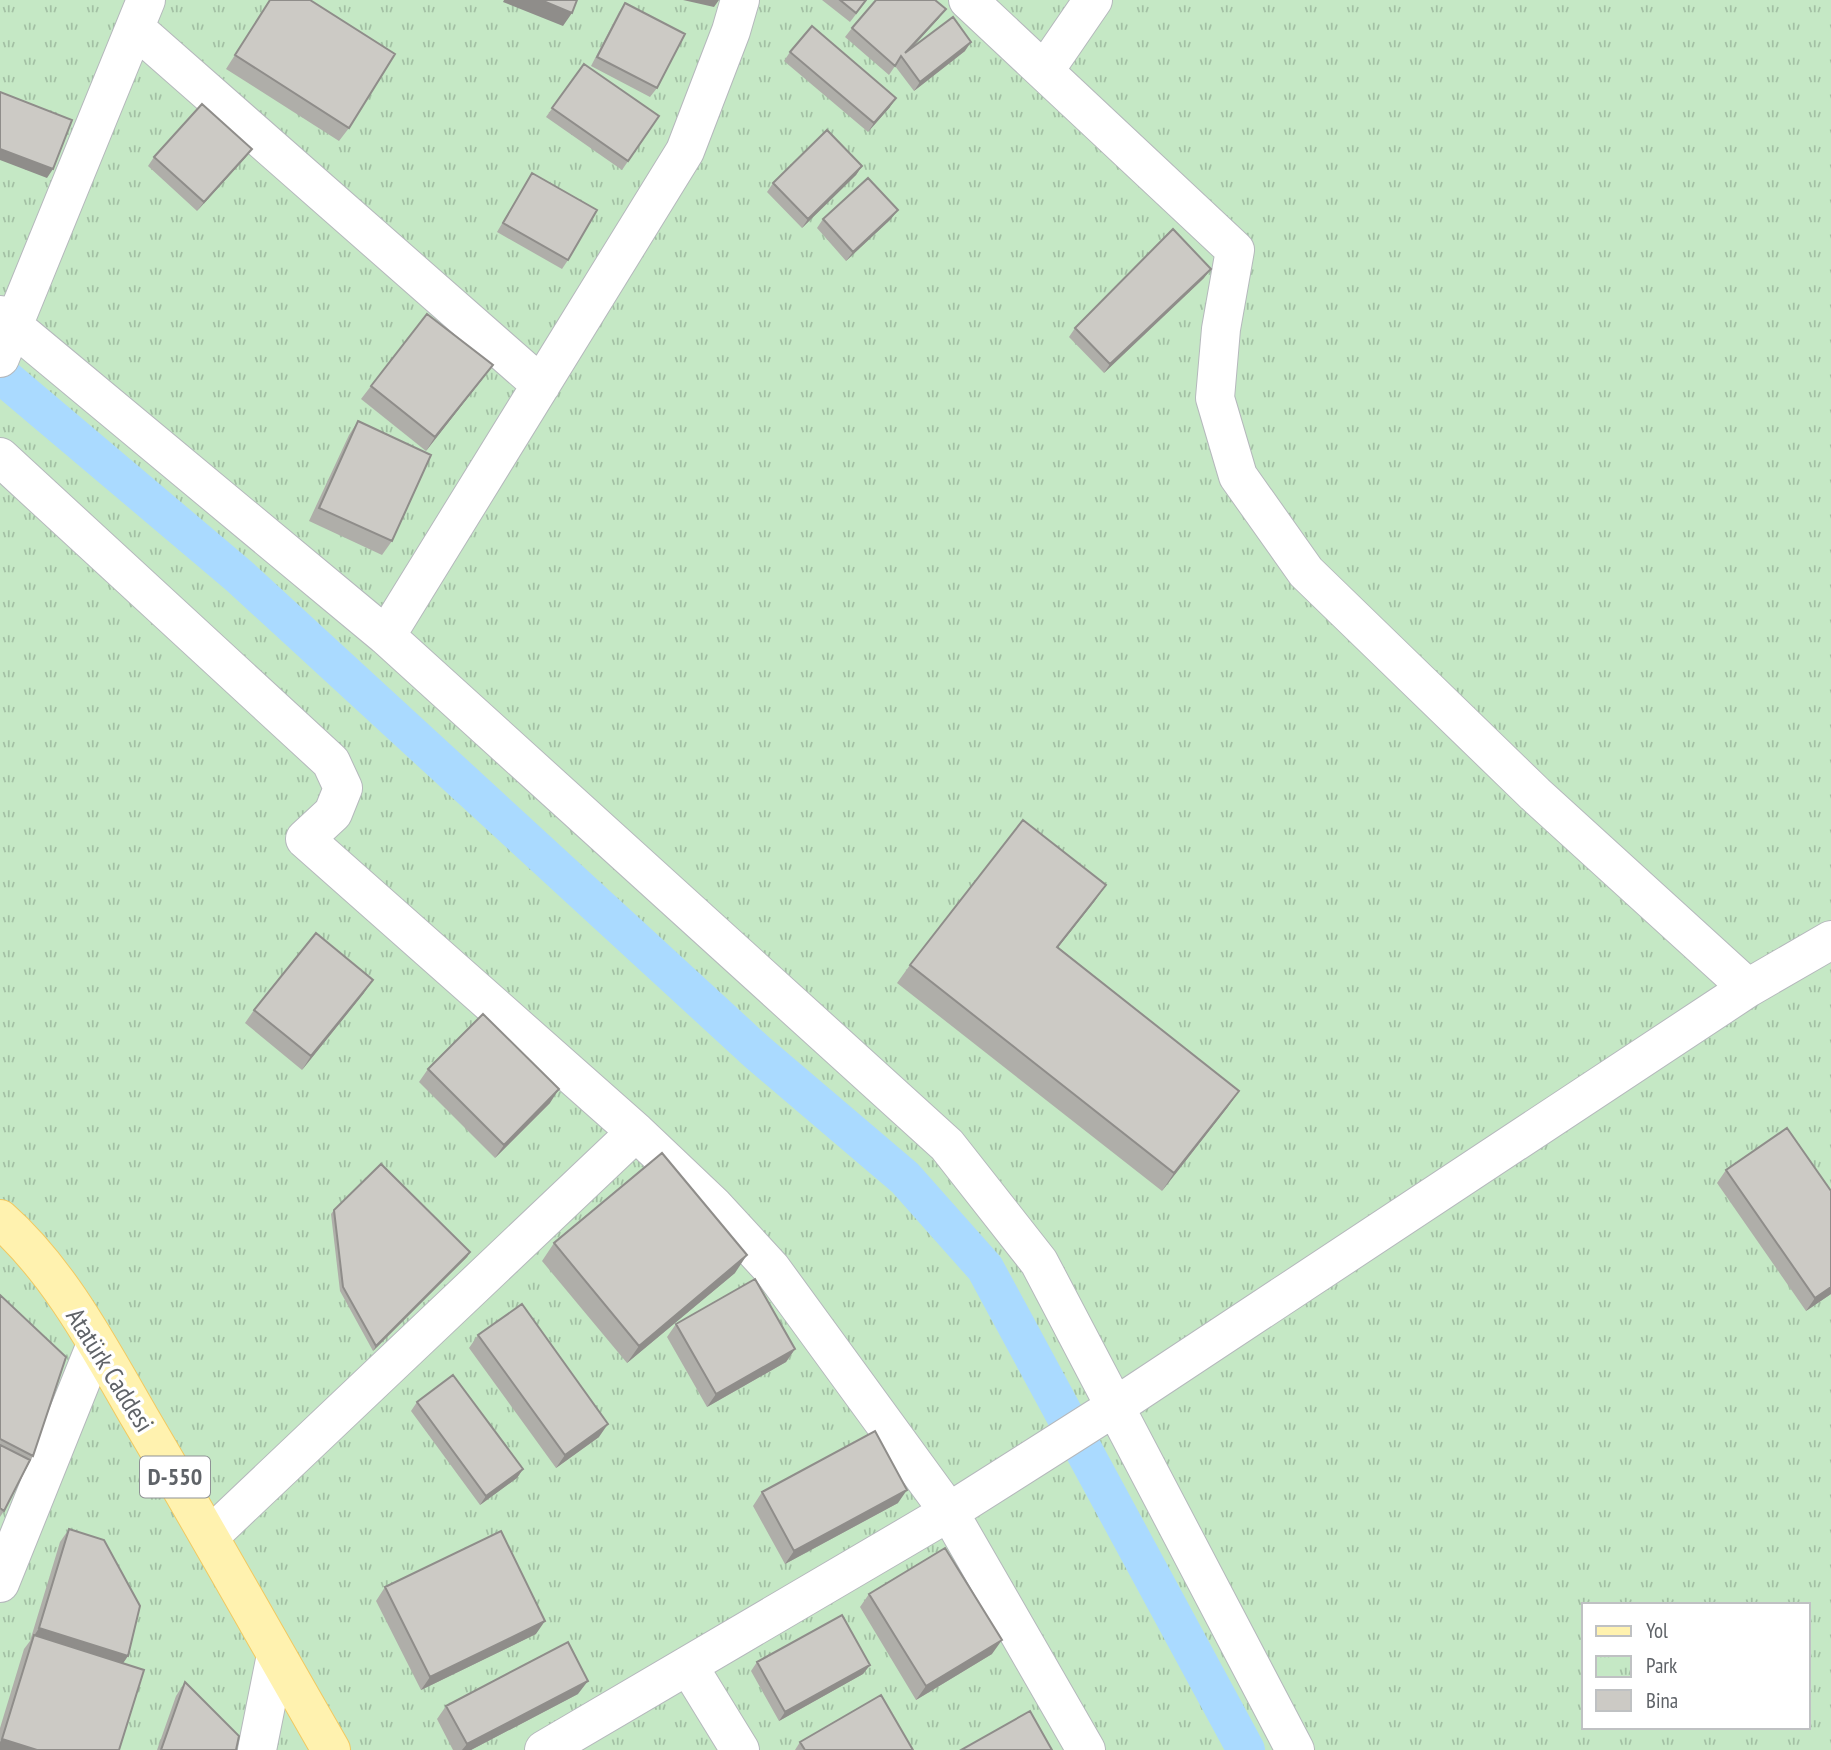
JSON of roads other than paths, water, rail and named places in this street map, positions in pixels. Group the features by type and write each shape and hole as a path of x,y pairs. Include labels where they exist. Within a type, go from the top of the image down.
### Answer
{"main road":[{"name":"Atatürk Caddesi","path":"0,1219 21,1237 96,1343 210,1536 331,1750"}],"street":[{"path":"386,636 685,151 731,32 740,0"},
{"path":"968,0 1235,250 1221,328 1214,398 1238,476 1306,572 1535,794 1748,988"},
{"path":"1045,70 1093,0"},
{"path":"541,385 141,15 5,333 386,636 947,1145 1039,1262 1295,1750"},
{"path":"0,457 331,762 343,788 333,813 305,839 636,1132 715,1206 771,1268 949,1511 1086,1750"},
{"path":"544,1750 689,1667 949,1511 1116,1406 1748,988 1831,940"},
{"path":"210,1536 636,1132"},
{"path":"0,1583 96,1343"},
{"path":"257,1750 276,1654"},
{"path":"689,1667 740,1750"}],"waterway":[{"path":"0,374 239,576 757,1052 905,1178 985,1268 1246,1750"}]}
